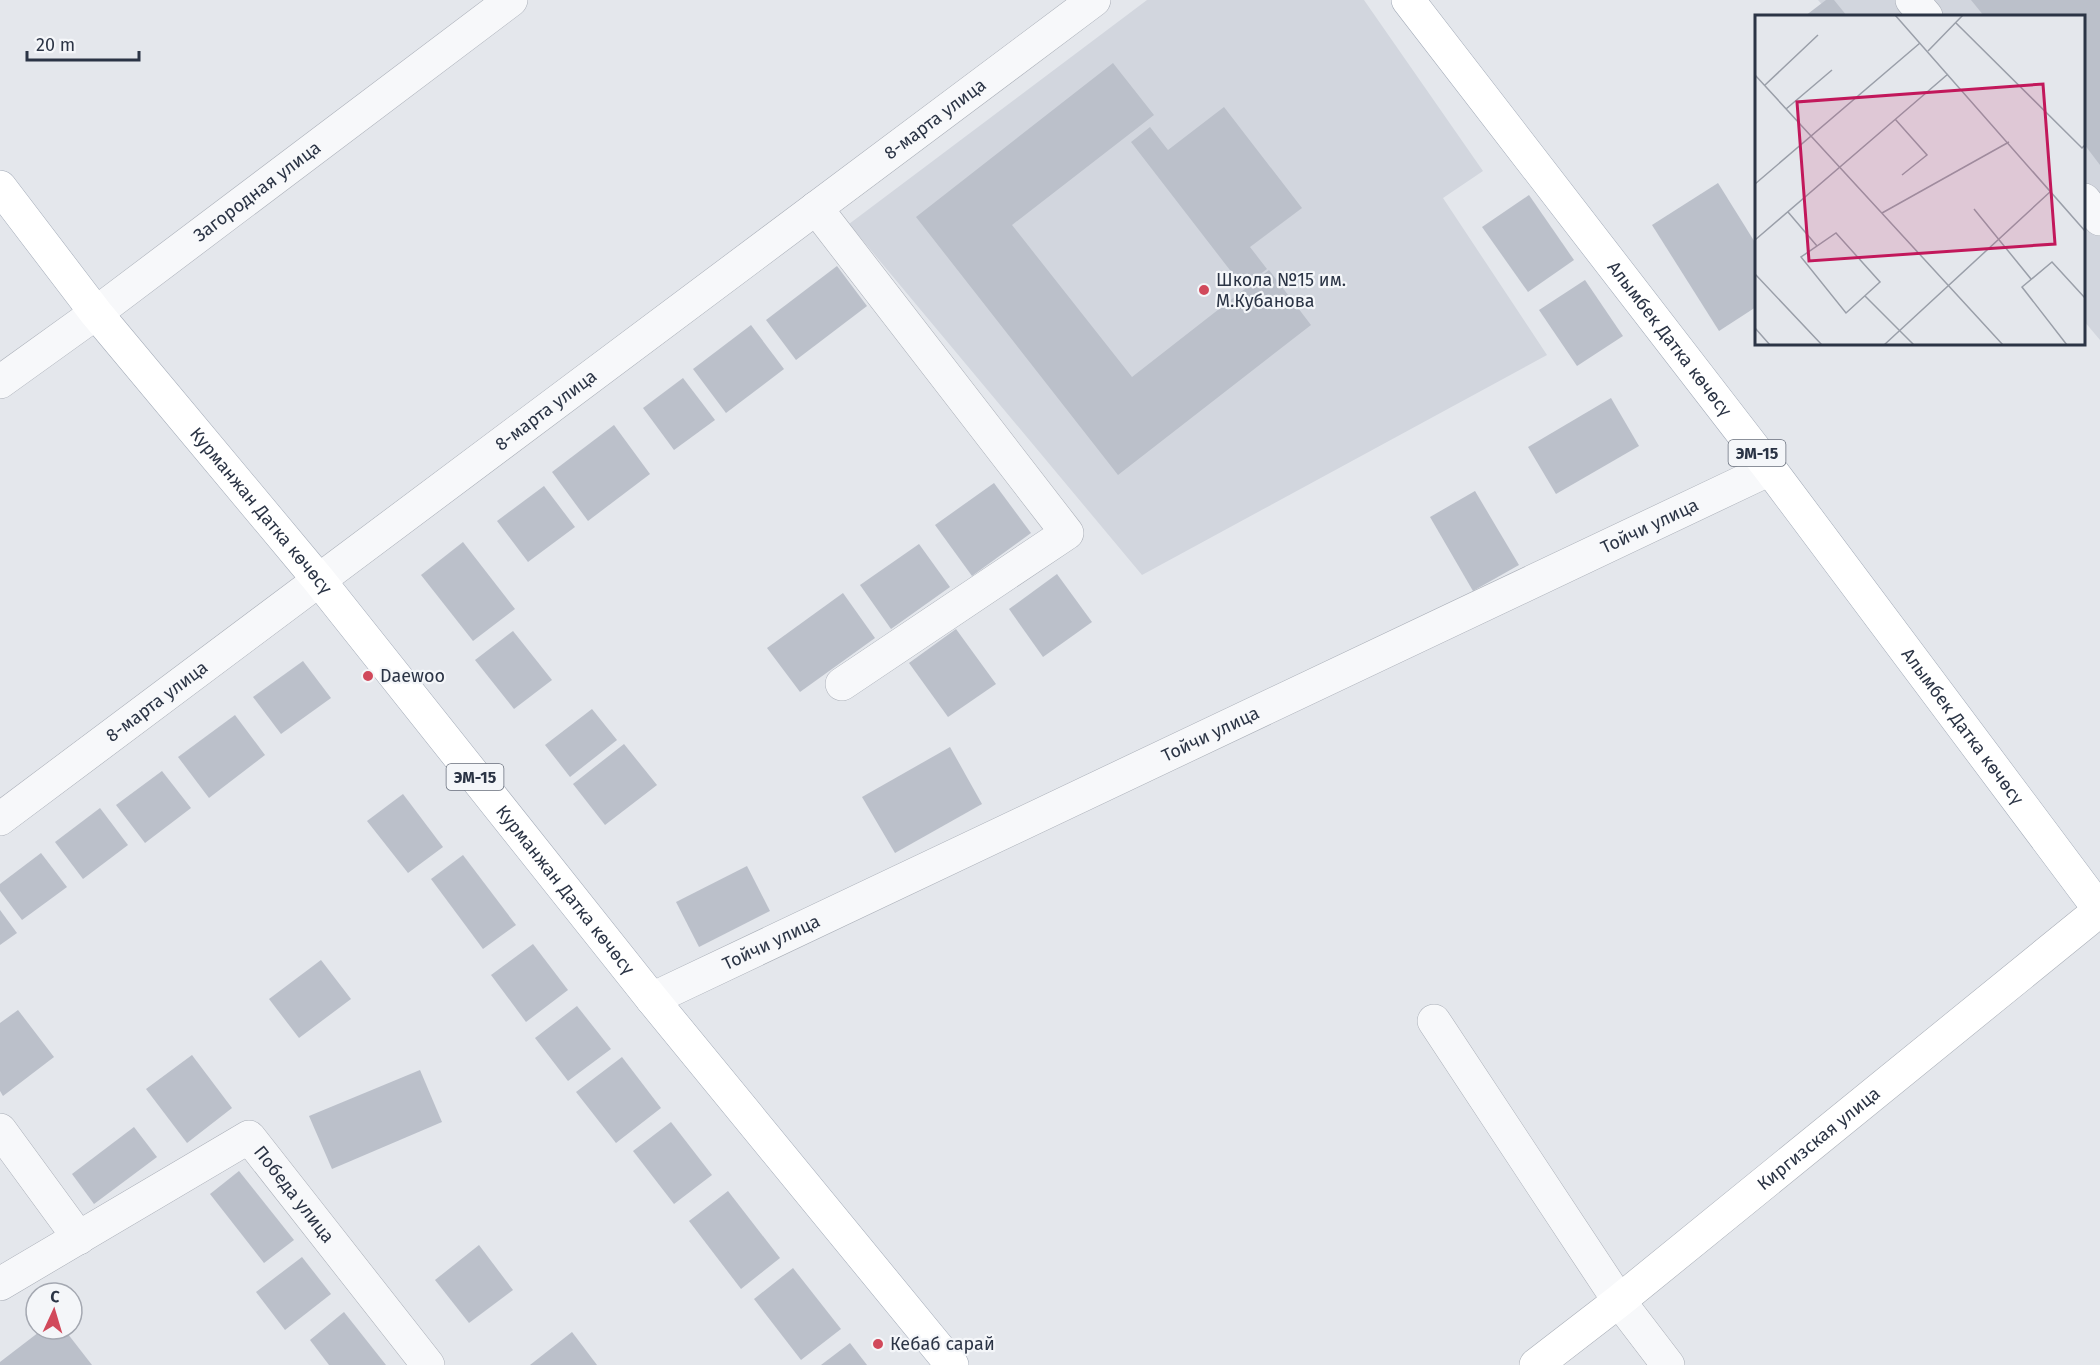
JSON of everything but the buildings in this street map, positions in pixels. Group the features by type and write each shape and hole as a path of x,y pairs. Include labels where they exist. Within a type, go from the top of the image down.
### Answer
{"main road":[{"name":"Алымбек Датка көчөсү","path":"1408,0 1770,469 2100,910"},
{"name":"Курманжан Датка көчөсү","path":"0,187 96,313 318,579 652,999 952,1365"},
{"name":"Киргизская улица","path":"1536,1365 1619,1301 2100,910"}],"street":[{"name":"Загородная улица","path":"0,382 96,313 511,0"},
{"name":"8-марта улица","path":"0,819 1094,0"},
{"path":"1912,0 1925,15"},
{"path":"2085,201 2100,219"},
{"path":"816,208 1067,533 842,684"},
{"name":"Тойчи улица","path":"652,999 1770,469"},
{"path":"1434,1021 1619,1301 1668,1365"},
{"path":"0,1130 79,1238"},
{"name":"Победа улица","path":"0,1284 249,1137 428,1365"}],"shaded area":[{"name":"Школа №15 им. М.Кубанова","path":"1147,0 1364,0 1483,171 1443,198 1547,355 1142,575 849,224"},
{"path":"1818,0 2100,0 2100,340 2085,322 2085,15 1831,15"}],"place":[{"name":"Школа №15 им. М.Кубанова","path":"1204,290"},
{"name":"Daewoo","path":"368,676"},
{"name":"Кебаб сарай","path":"878,1344"}]}
